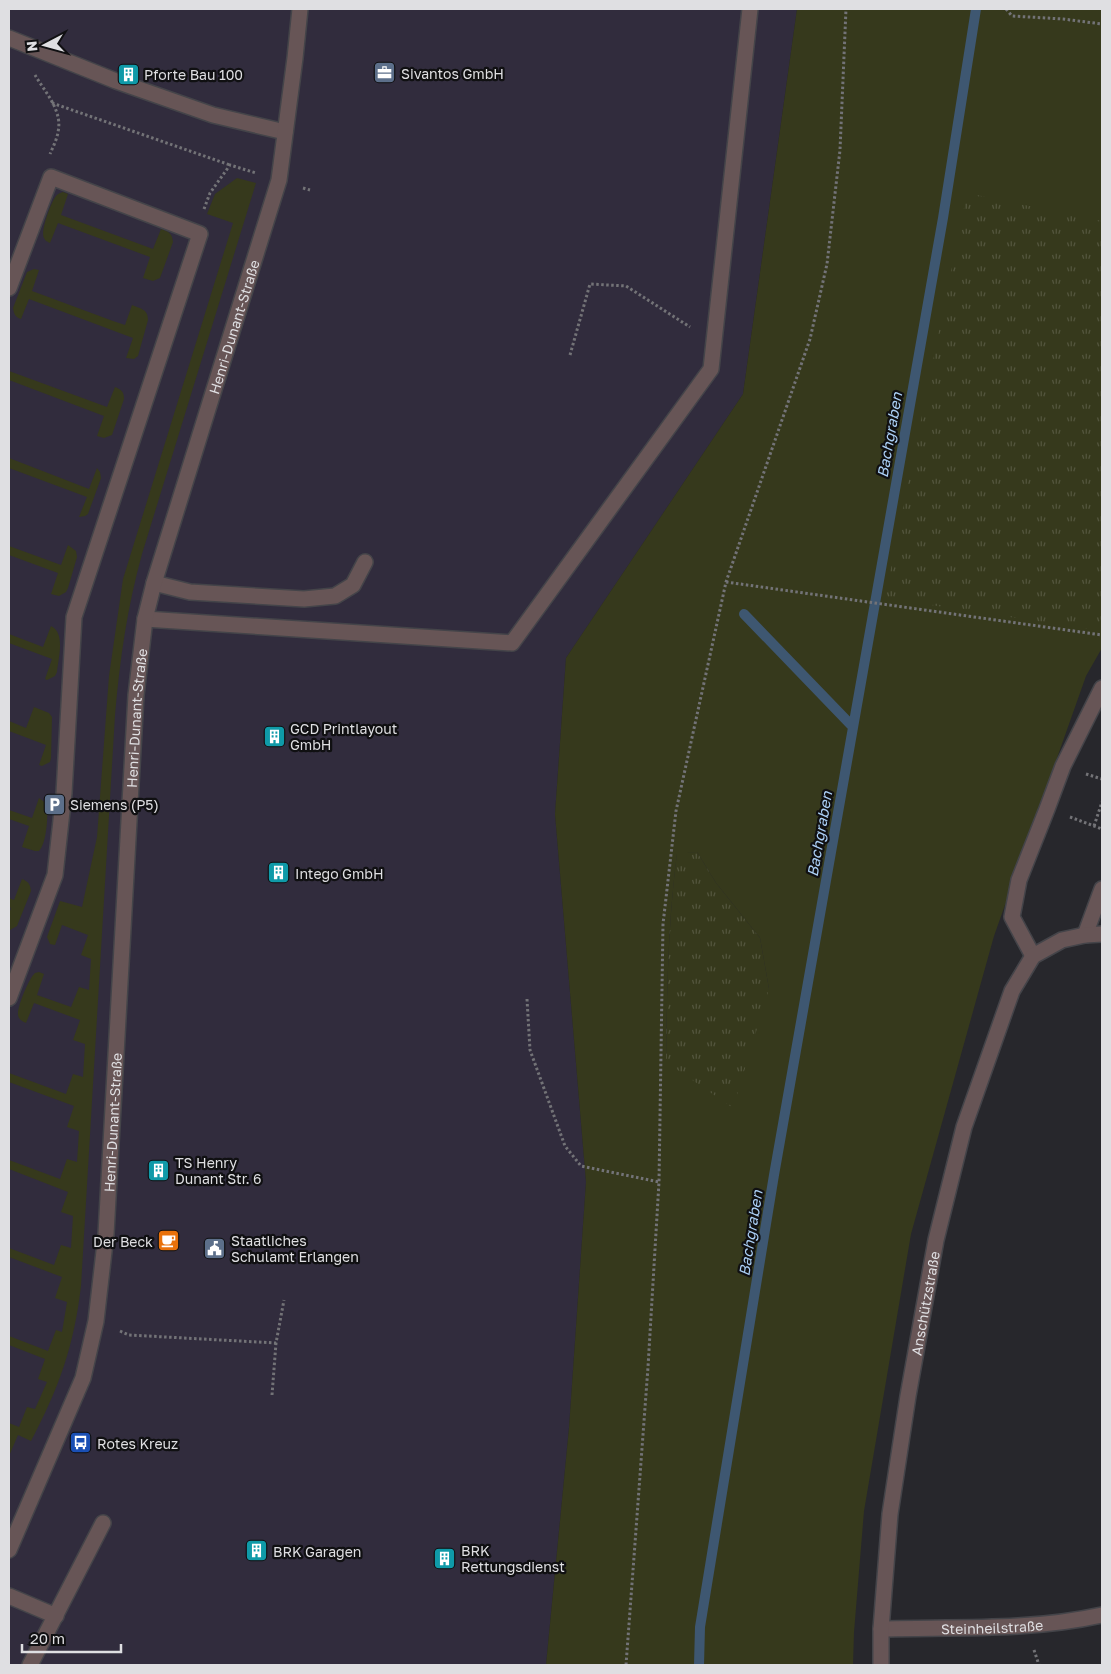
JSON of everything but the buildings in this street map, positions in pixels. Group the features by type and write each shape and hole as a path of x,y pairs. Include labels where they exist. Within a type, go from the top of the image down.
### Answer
{"street":[{"name":"Henri-Dunant-Straße","path":"9,1550 83,1378 96,1321 106,1234 136,695 145,619 154,584 279,180 300,9"},
{"path":"145,619 512,643 711,368 750,9"},
{"path":"12,39 116,82 213,115 285,132"},
{"path":"9,288 51,177 200,234 74,617 64,793 55,875 9,998"},
{"path":"154,584 190,592 304,599 335,596 353,585 365,562"},
{"path":"1102,688 1063,766 1019,880 1012,917 1033,956 1062,940 1102,934"},
{"path":"1086,935 1102,889"},
{"name":"Anschützstraße","path":"881,1665 890,1514 908,1396 936,1240 964,1127 1012,991 1033,956"},
{"path":"30,1665 103,1523"},
{"path":"9,1596 56,1616"},
{"name":"Steinheilstraße","path":"882,1629 1026,1626 1077,1621 1102,1615"}],"path":[{"path":"626,1665 648,1367 659,1182 664,915 676,812 726,582 810,339 827,264 840,150 846,9"},
{"path":"1006,9 1012,16 1064,19 1102,24"},
{"path":"12,39 52,103 59,118 58,131 50,156 51,177"},
{"path":"52,103 230,165 310,190"},
{"path":"195,232 210,193 230,165"},
{"path":"570,355 590,284 626,286 714,342"},
{"path":"726,582 1102,635"},
{"path":"1087,774 1102,779"},
{"path":"1094,826 1102,802"},
{"path":"1047,808 1102,829"},
{"path":"527,999 530,1050 565,1146 581,1166 659,1182"},
{"path":"272,1396 276,1343 284,1300"},
{"path":"96,1321 129,1335 276,1343"}],"shaded area":[{"path":"9,9 797,9 743,394 566,658 555,814 586,1182 569,1428 546,1665 9,1665"}],"green space":[{"path":"797,9 1102,9 1102,648 1086,676 994,936 911,1234 864,1511 853,1665 546,1665 569,1428 586,1182 555,814 566,658 743,394","holes":["697,852 716,883 760,938 769,989 666,1062 670,932 677,854"]},
{"path":"237,178 256,183 142,554 128,614 122,654 115,715 81,1286 78,1308 64,1366 50,1403 31,1441 18,1435 9,1456 9,1423 19,1427 27,1407 35,1409 47,1382 38,1379 45,1359 9,1345 9,1336 48,1351 56,1330 62,1332 67,1302 55,1298 62,1277 9,1257 9,1248 54,1265 61,1245 71,1248 73,1216 61,1212 68,1192 9,1169 9,1160 60,1179 67,1159 77,1162 79,1131 67,1127 74,1106 9,1082 9,1073 66,1094 73,1074 83,1077 85,1044 73,1040 80,1020 34,1003 26,1023 19,1018 18,1011 27,986 35,973 44,974 37,995 71,1007 79,987 89,990 91,959 81,955 88,935 62,925 55,945 50,944 47,937 60,901 82,907 97,837 109,676 123,579 233,223 207,214 215,194"},
{"path":"63,192 68,194 61,215 153,249 161,229 170,233 173,242 160,278 153,281 143,278 150,257 58,223 50,243 46,241 43,230 51,204 56,196"},
{"path":"967,193 1102,221 1102,617 1095,630 885,598"},
{"path":"34,269 39,270 32,291 125,325 132,305 145,311 148,320 138,356 134,359 126,358 133,338 29,299 21,319 17,317 14,314 13,308 27,272"},
{"path":"9,371 107,407 115,387 119,389 123,393 124,399 112,435 104,438 97,436 104,416 9,380"},
{"path":"9,458 89,489 97,468 101,478 88,514 79,517 87,497 9,468"},
{"path":"68,545 76,551 77,557 68,588 66,592 59,596 51,594 58,573 9,555 9,546 61,565"},
{"path":"51,626 56,629 60,640 59,654 57,672 55,676 47,680 45,679 52,659 9,643 9,634 43,647"},
{"path":"34,707 49,713 52,717 51,758 50,762 42,766 39,765 46,745 9,731 9,721 26,728"},
{"path":"39,798 47,804 47,822 42,847 39,851 35,851 22,847 29,826 9,819 9,810 32,818"},
{"path":"697,852 716,883 760,938 769,989 733,1108 666,1062 670,931 677,853"},
{"path":"22,879 29,884 31,891 17,926 10,930 9,914 11,908 9,907 9,898 14,900"}],"waterway":[{"name":"Bachgraben","path":"699,1665 700,1627 774,1175 943,218 976,9"},
{"path":"744,614 853,727"}],"place":[{"name":"Sivantos GmbH","path":"385,73"},
{"name":"Pforte Bau 100","path":"128,74"},
{"name":"GCD Printlayout GmbH","path":"274,736"},
{"name":"Siemens (P5)","path":"54,804"},
{"name":"Intego GmbH","path":"279,873"},
{"name":"TS Henry Dunant Str. 6","path":"159,1170"},
{"name":"Der Beck","path":"169,1241"},
{"name":"Staatliches Schulamt Erlangen","path":"215,1248"},
{"name":"Rotes Kreuz","path":"81,1443"},
{"name":"BRK Garagen","path":"257,1551"},
{"name":"BRK Rettungsdienst","path":"445,1558"}]}
